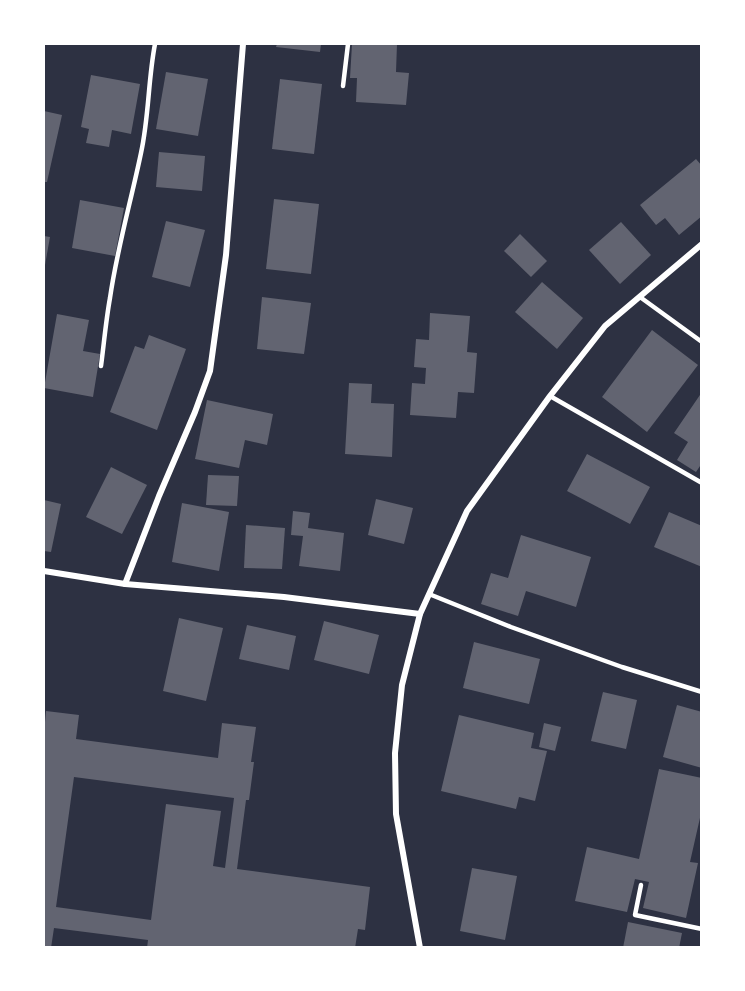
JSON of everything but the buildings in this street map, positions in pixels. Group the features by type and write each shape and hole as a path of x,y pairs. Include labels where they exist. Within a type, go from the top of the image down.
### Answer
{"street":[{"path":"125,584 210,371 226,255 243,44"},
{"path":"420,948 396,813 395,753 402,685 420,614 467,511 550,396 605,326 702,244"},
{"path":"44,571 125,584 284,597 420,614"}],"lane":[{"path":"101,366 110,296 141,152 154,44"},
{"path":"343,86 348,44"},
{"path":"640,297 702,342"},
{"path":"550,396 702,483"},
{"path":"429,594 511,627 622,667 702,692"},
{"path":"640,885 635,915 702,929"}]}
